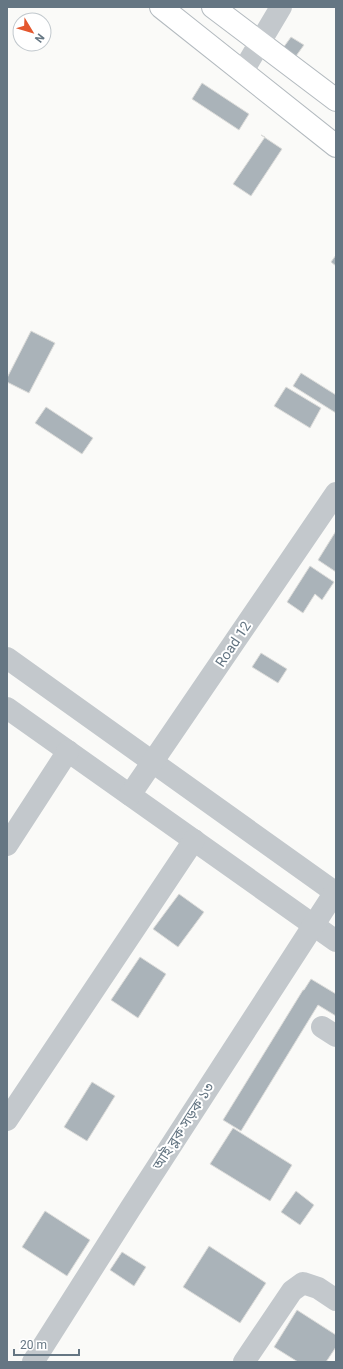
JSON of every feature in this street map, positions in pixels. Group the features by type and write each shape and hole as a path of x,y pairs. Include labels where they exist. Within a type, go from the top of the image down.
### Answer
{"street":[{"path":"161,7 336,146"},
{"path":"213,7 336,100"},
{"path":"243,71 281,7"},
{"name":"Road 12","path":"130,795 336,493"},
{"path":"7,658 336,892"},
{"path":"7,708 336,941"},
{"path":"7,845 68,751"},
{"path":"7,1120 194,840"},
{"name":"আই ব্লক সড়ক ১৩","path":"33,1362 130,1209 336,892"},
{"path":"244,1362 292,1291 303,1283 318,1288 336,1300"}],"building":[{"path":"291,37 304,45 296,56 283,48"},
{"path":"202,83 249,114 239,130 192,99"},
{"path":"265,137 282,149 251,196 233,184"},
{"path":"336,255 336,266 331,262"},
{"path":"31,331 55,343 29,393 7,382 7,378"},
{"path":"301,373 336,395 336,413 293,386"},
{"path":"286,387 321,408 310,428 274,406"},
{"path":"46,407 93,438 82,454 35,423"},
{"path":"336,531 336,572 318,560"},
{"path":"310,566 334,582 322,600 315,594 303,613 287,602"},
{"path":"261,653 287,669 278,683 252,667"},
{"path":"179,894 204,912 178,947 153,929"},
{"path":"140,957 166,974 138,1018 111,1000"},
{"path":"311,979 336,994 336,1016 318,1005 241,1131 223,1120"},
{"path":"92,1082 115,1096 87,1141 64,1127"},
{"path":"233,1128 292,1165 270,1201 210,1164"},
{"path":"296,1191 314,1205 300,1225 281,1212"},
{"path":"45,1211 90,1240 67,1276 22,1247"},
{"path":"209,1246 266,1283 240,1323 183,1287"},
{"path":"122,1252 146,1267 134,1286 110,1270"},
{"path":"297,1310 336,1335 336,1347 326,1362 298,1362 274,1347"}]}
